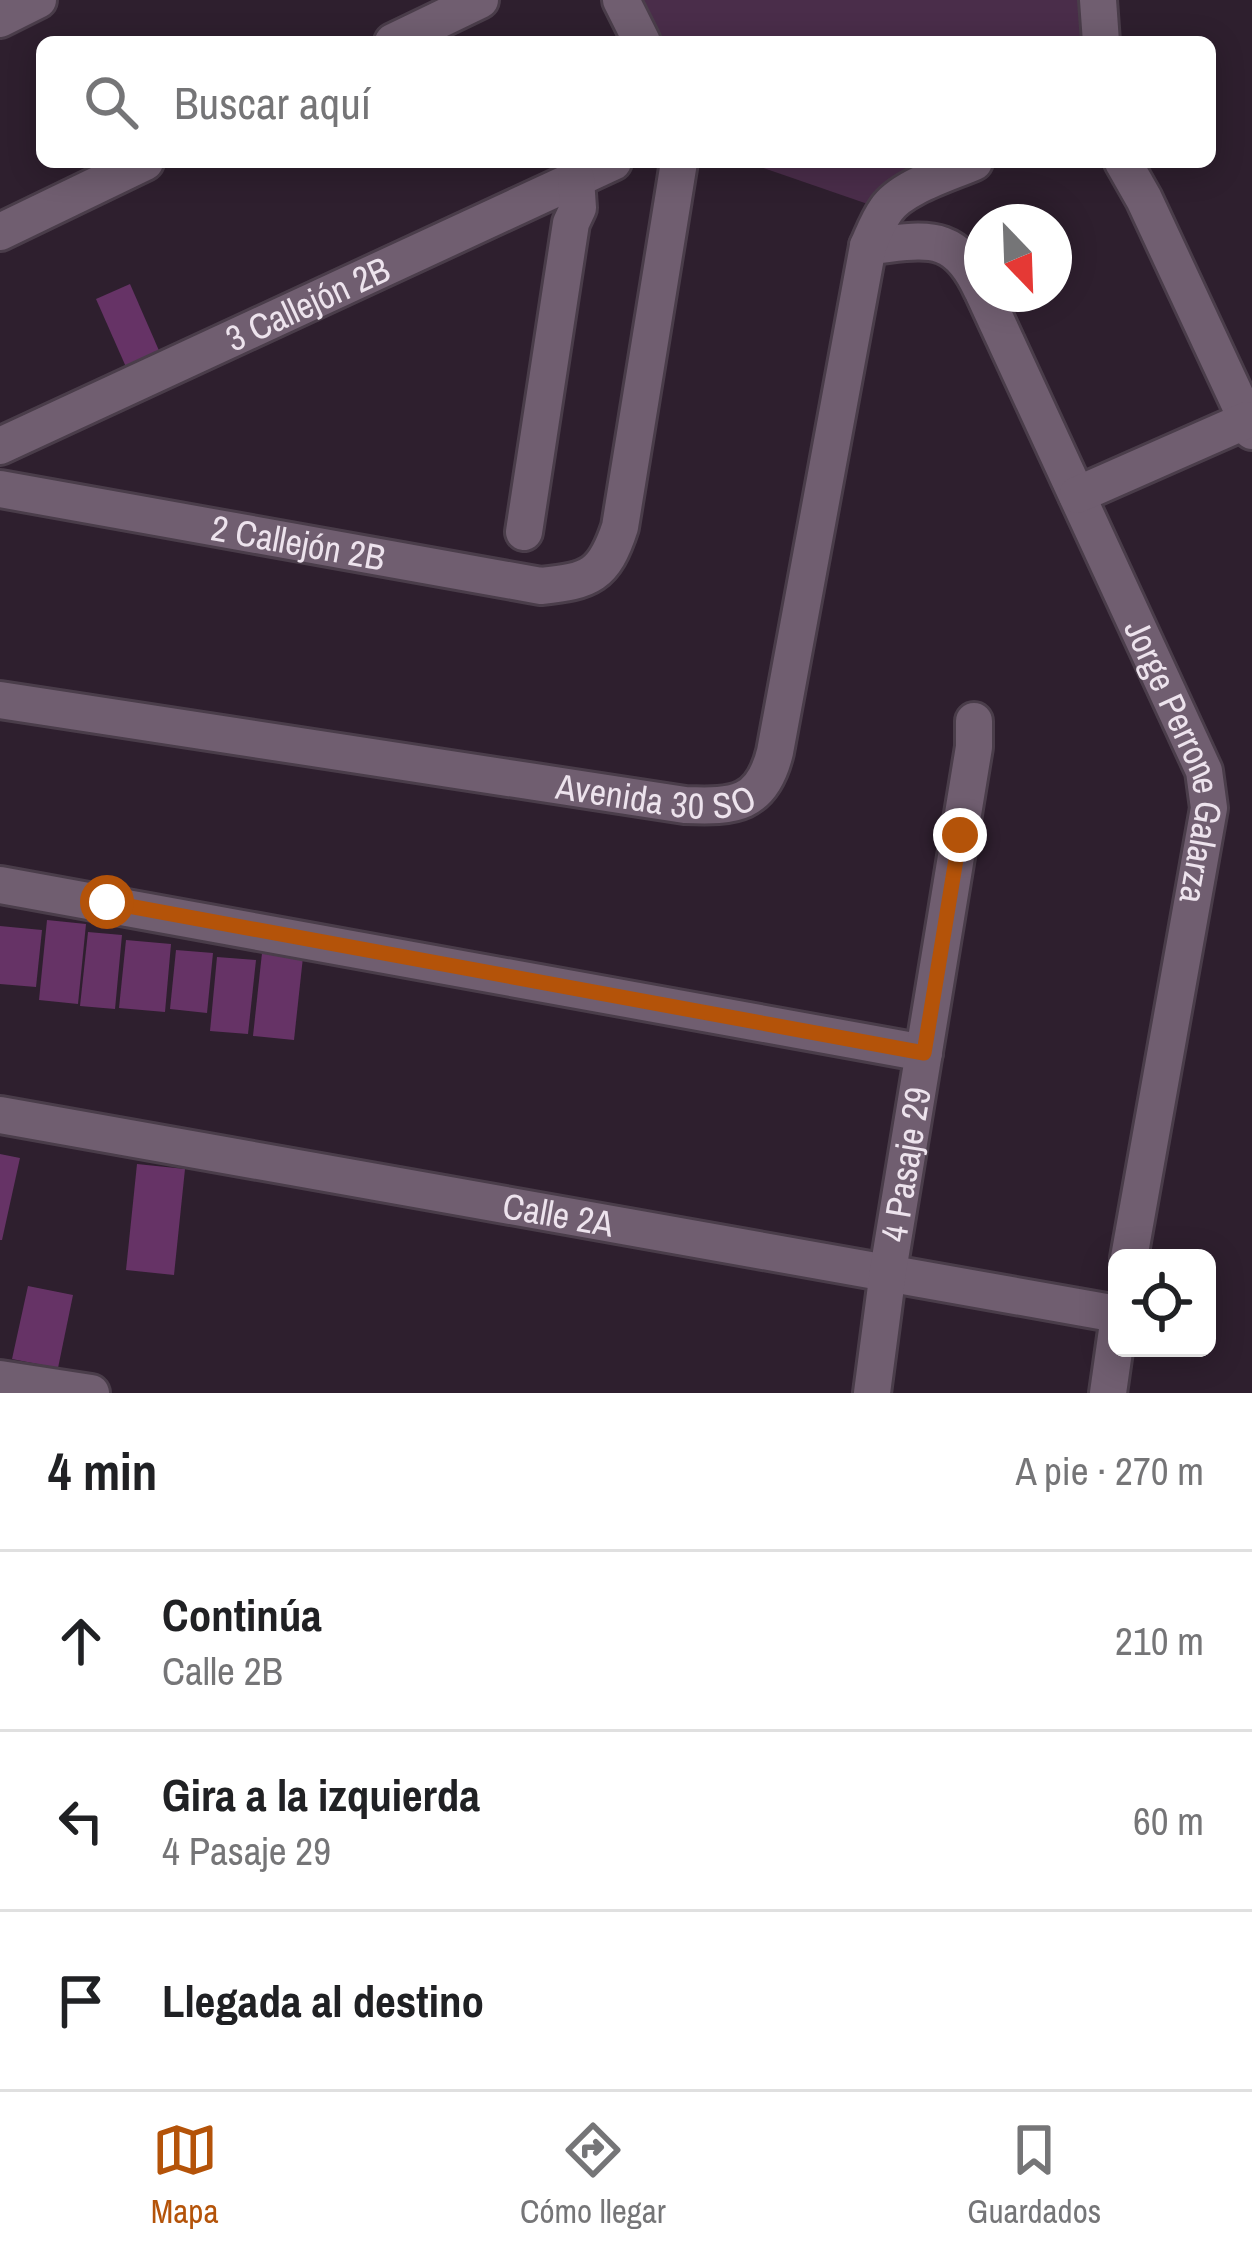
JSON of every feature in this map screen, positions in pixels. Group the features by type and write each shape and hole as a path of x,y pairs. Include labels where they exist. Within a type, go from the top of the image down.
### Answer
{"street":[{"path":"0,19 38,0"},
{"path":"405,36 480,0"},
{"path":"621,0 639,36"},
{"path":"1097,0 1100,36"},
{"path":"0,232 133,168"},
{"name":"3 Callejón 2B","path":"0,446 599,168"},
{"name":"2 Callejón 2B","path":"0,489 541,586 594,574 612,550 620,527 678,168"},
{"path":"868,247 892,202 960,168"},
{"path":"1077,495 1250,426 1126,168"},
{"path":"524,532 571,224 578,208 560,185"},
{"name":"Jorge Perrone Galarza","path":"868,247 940,244 964,259"},
{"name":"Avenida 30 SO","path":"0,700 686,805 723,807 743,800 770,773 775,752 868,247"},
{"name":"Jorge Perrone Galarza","path":"992,312 1204,771 1209,808 1131,1249"},
{"name":"4 Pasaje 29","path":"872,1393 974,747 974,721"},
{"path":"0,885 924,1053"},
{"name":"Calle 2A","path":"0,1114 1108,1311"},
{"path":"1108,1393 1113,1357"},
{"path":"0,1379 91,1393"}],"shaded area":[{"path":"619,0 1093,0 1089,36 635,36"},
{"path":"763,168 963,168 885,210"}],"building":[{"path":"130,284 164,362 130,376 96,299"},
{"path":"47,920 86,924 78,1004 39,1000"},
{"path":"0,926 42,930 36,987 0,984"},
{"path":"88,932 122,935 115,1009 80,1006"},
{"path":"126,940 171,944 165,1012 119,1008"},
{"path":"176,950 213,953 207,1013 170,1009"},
{"path":"262,953 303,957 294,1040 253,1036"},
{"path":"217,957 256,960 248,1034 210,1031"},
{"path":"0,1154 20,1158 2,1240 0,1240"},
{"path":"137,1164 185,1169 174,1275 126,1270"},
{"path":"28,1286 73,1295 58,1368 12,1359"}],"route":[{"path":"107,902 924,1053 960,835"}]}
